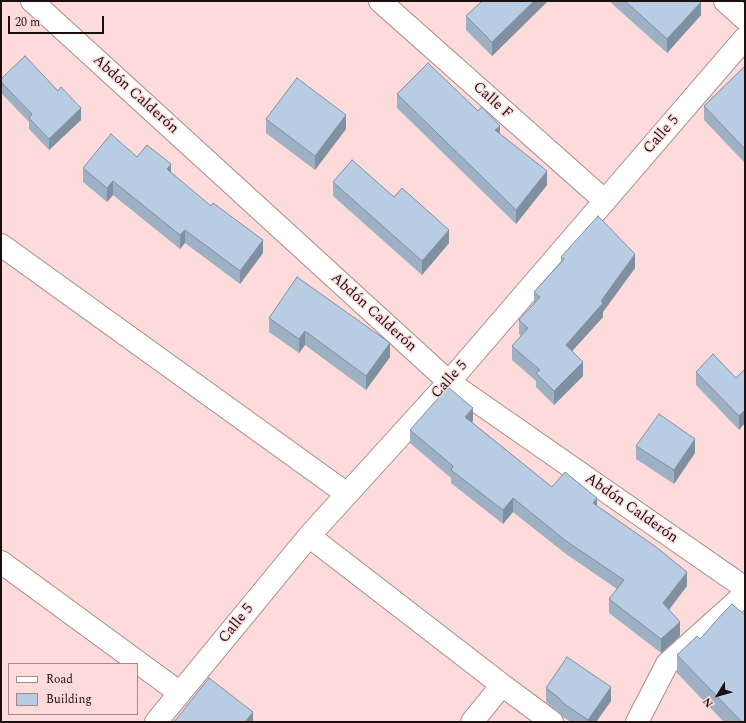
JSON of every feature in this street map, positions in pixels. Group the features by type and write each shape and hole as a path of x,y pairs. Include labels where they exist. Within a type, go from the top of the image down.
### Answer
{"street":[{"name":"Abdón Calderón","path":"32,1 449,382 745,588"},
{"name":"Calle F","path":"380,1 605,201"},
{"path":"725,1 745,19"},
{"name":"Calle 5","path":"156,722 309,536 449,382 745,38"},
{"path":"1,245 347,494"},
{"path":"309,536 552,722"},
{"path":"1,562 180,693"},
{"path":"636,722 667,664 745,594"},
{"path":"472,722 502,685"}],"building":[{"path":"482,1 534,1 492,42 466,16"},
{"path":"625,1 701,1 701,2 667,39"},
{"path":"25,56 58,91 61,87 81,108 49,139 29,118 32,114 1,82 1,79"},
{"path":"428,63 478,111 482,107 500,126 495,130 547,171 516,210 397,94"},
{"path":"745,66 745,149 704,106"},
{"path":"297,78 346,115 315,156 266,119"},
{"path":"111,134 137,157 147,145 171,164 167,169 211,206 213,203 263,240 240,271 185,230 180,235 113,181 107,188 83,168"},
{"path":"352,160 394,197 402,188 449,230 422,261 333,182"},
{"path":"598,216 635,254 601,301 603,303 566,345 583,362 554,391 536,373 540,370 512,346 528,328 519,320 540,297 534,292 564,259 561,257"},
{"path":"297,277 390,343 366,376 305,331 299,339 269,318"},
{"path":"713,354 736,378 745,369 745,411 739,416 696,372"},
{"path":"448,387 473,408 465,417 552,487 565,472 597,498 593,503 656,547 687,572 663,603 680,622 661,639 609,599 624,580 566,541 513,498 503,510 451,470 453,466 410,430"},
{"path":"659,414 695,439 674,470 636,446"},
{"path":"732,604 745,615 745,722 742,722 677,655 697,636 700,639"},
{"path":"567,657 611,687 588,720 563,703 546,688"},
{"path":"209,678 253,712 245,722 174,722"}]}
